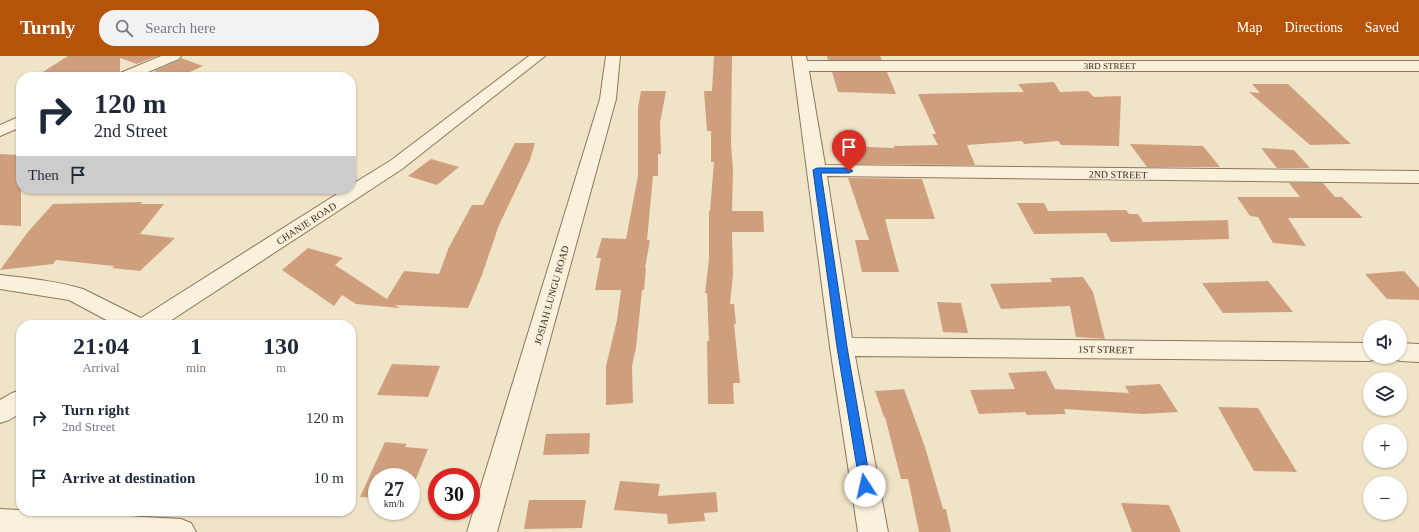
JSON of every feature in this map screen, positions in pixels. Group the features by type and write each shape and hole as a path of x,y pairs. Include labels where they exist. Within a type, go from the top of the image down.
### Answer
{"street":[{"path":"135,72 174,56"},
{"name":"CHANJE ROAD","path":"356,191 396,165 538,56"},
{"name":"JOSIAH LUNGU ROAD","path":"482,532 608,99 613,56"},
{"path":"799,61 817,170 842,347 873,532"},
{"name":"3RD STREET","path":"799,61 1419,66"},
{"path":"0,131 16,123"},
{"name":"2ND STREET","path":"817,170 1419,178"},
{"name":"CHANJE ROAD","path":"155,320 351,194"},
{"path":"0,282 46,288 75,294 125,320"},
{"name":"1ST STREET","path":"842,347 1363,352"},
{"path":"1407,352 1419,353"},
{"path":"0,413 16,403"},
{"path":"0,522 180,532"}],"building":[{"path":"68,56 157,56 137,64 120,58 120,72 43,72"},
{"path":"714,56 732,56 732,211 763,211 764,232 732,232 733,274 730,304 734,304 736,324 734,324 740,383 733,383 734,404 708,404 707,341 709,341 707,293 705,293 709,259 709,211 714,162 711,162 711,131 707,131 704,91 712,91"},
{"path":"827,56 880,56 882,60 828,60"},
{"path":"181,58 203,66 190,72 154,71 180,60"},
{"path":"832,72 887,72 896,94 838,92"},
{"path":"1054,82 1060,92 1088,91 1094,97 1121,96 1119,146 1061,145 1058,141 1024,144 1022,141 967,145 975,165 847,164 846,146 894,148 894,146 938,145 932,134 936,134 918,94 1024,92 1018,84"},
{"path":"1252,84 1288,84 1351,144 1310,145 1249,92 1260,93"},
{"path":"641,91 666,91 660,123 661,154 658,154 658,176 653,176 647,240 650,240 645,268 644,290 642,290 636,348 632,366 633,403 606,405 606,366 617,320 621,290 595,290 601,258 596,258 602,238 626,239 638,176 638,107"},
{"path":"515,143 535,143 530,160 499,225 482,275 468,308 395,305 400,308 356,304 342,295 334,306 282,270 308,248 343,258 335,265 387,299 404,271 439,274 449,247 472,205 483,205"},
{"path":"1130,144 1203,146 1220,167 1147,167"},
{"path":"1261,148 1294,150 1310,168 1277,168"},
{"path":"0,154 16,155 16,194 21,194 21,226 0,225"},
{"path":"431,159 459,167 437,185 408,176"},
{"path":"848,178 922,179 935,219 885,219 899,272 862,272 855,240 869,240"},
{"path":"1289,183 1323,183 1335,197 1342,197 1363,218 1288,218 1306,246 1273,243 1258,217 1250,216 1237,197 1300,197"},
{"path":"143,202 140,204 164,204 140,234 175,238 140,271 112,268 114,266 56,260 53,264 0,270 27,233 53,204"},
{"path":"1017,203 1044,203 1048,211 1126,210 1129,214 1138,214 1143,222 1228,220 1229,239 1111,242 1106,233 1034,234"},
{"path":"1404,271 1419,288 1419,300 1387,299 1365,274"},
{"path":"1083,277 1093,292 1105,339 1076,337 1070,306 1001,309 990,284 1052,282 1050,278"},
{"path":"1268,281 1293,312 1223,313 1202,283"},
{"path":"937,302 961,303 968,333 943,332"},
{"path":"392,364 440,366 428,397 377,395"},
{"path":"1046,371 1055,389 1129,393 1125,386 1160,384 1178,412 1143,414 1064,409 1066,414 1027,415 1025,412 979,414 970,390 1015,389 1008,373"},
{"path":"904,389 925,447 943,509 946,509 951,532 919,532 908,479 901,479 885,417 875,391"},
{"path":"1218,407 1258,408 1297,472 1254,471"},
{"path":"590,433 589,454 543,455 546,434"},
{"path":"385,442 407,444 405,447 428,449 420,469 373,468"},
{"path":"368,479 368,497 360,497"},
{"path":"620,481 660,484 658,496 716,492 718,512 704,513 705,521 668,524 667,514 614,510"},
{"path":"529,500 586,500 582,528 524,529"},
{"path":"1121,503 1169,505 1181,532 1132,532"}],"route":[{"path":"849,171 817,170 842,347 865,486"}]}
